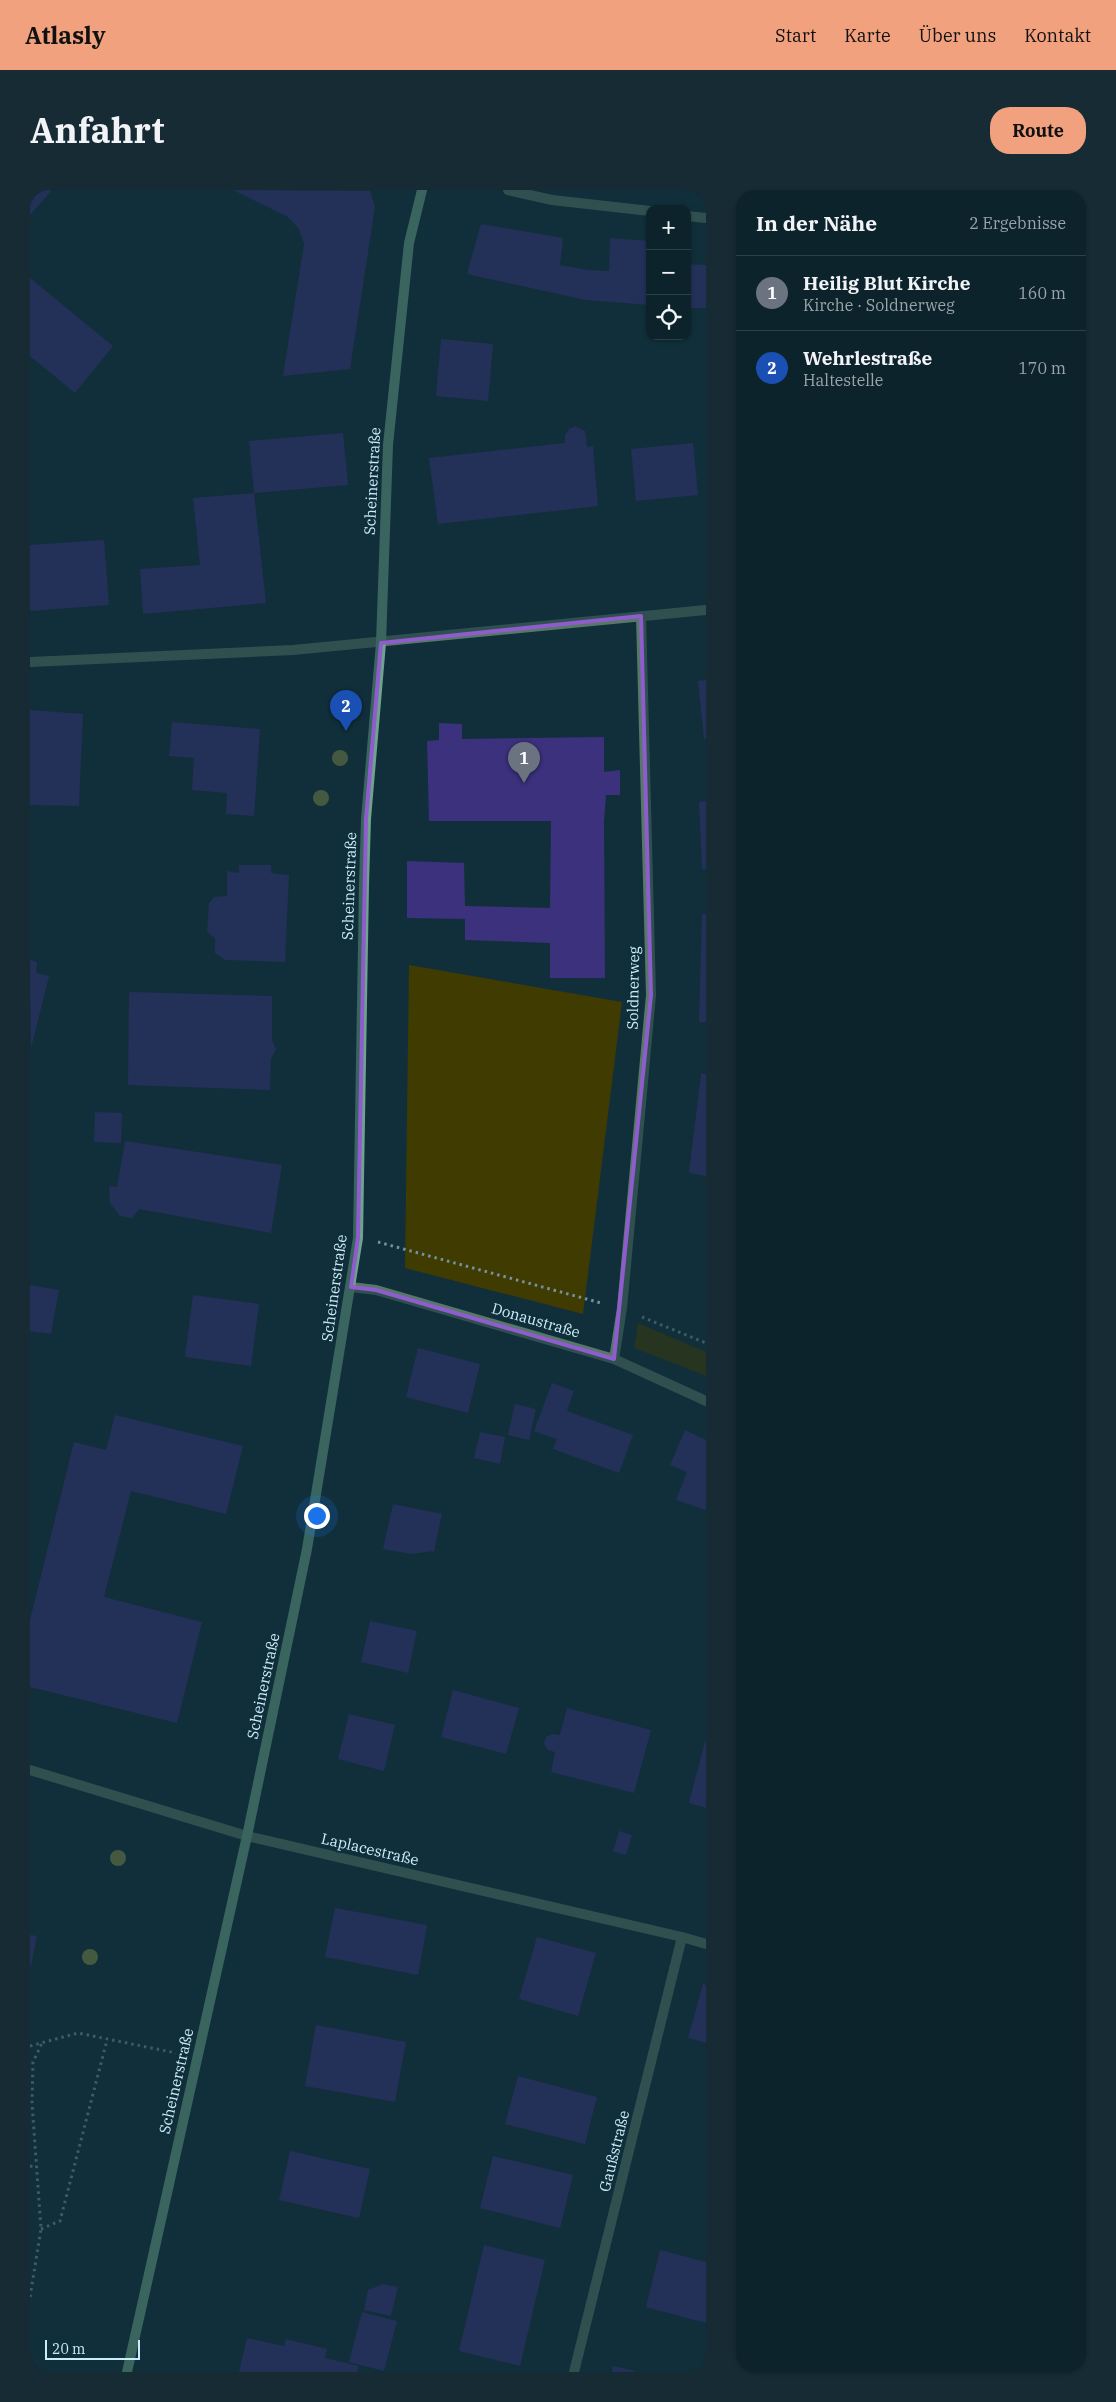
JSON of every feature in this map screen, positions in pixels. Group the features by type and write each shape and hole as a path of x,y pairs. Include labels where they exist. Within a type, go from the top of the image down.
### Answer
{"street":[{"name":"Scheinerstraße","path":"127,2372 247,1836 307,1549 358,1238 366,819 381,643 388,446 409,243 422,190"},
{"path":"508,190 552,200 646,212"},
{"path":"691,216 706,218"},
{"path":"30,662 292,650 381,643 706,610"},
{"name":"Soldnerweg","path":"614,1358 622,1308 651,995 641,616"},
{"name":"Donaustraße","path":"351,1287 376,1290 614,1358 706,1400"},
{"name":"Laplacestraße","path":"30,1770 247,1836 682,1936 706,1944"},
{"name":"Gaußstraße","path":"574,2372 682,1936"}],"path":[{"path":"358,1238 622,1308 706,1343"},
{"path":"30,2046 78,2033 153,2048"},
{"path":"41,2229 60,2221 106,2040"},
{"path":"30,2297 41,2229 32,2103 33,2062 42,2043"},
{"path":"30,2166 36,2168"}],"highlighted area":[{"path":"641,616 651,995 614,1359 376,1290 351,1287 358,1238 366,819 381,643"}],"shaded area":[{"path":"409,965 622,1002 583,1314 405,1268"},
{"path":"638,1323 706,1352 706,1376 634,1348"}],"building":[{"path":"30,190 52,190 30,215"},
{"path":"233,190 370,191 375,207 350,369 283,376 304,244 299,229 288,217"},
{"path":"481,224 563,238 560,265 588,270 609,271 610,238 646,241 646,305 586,300 467,274"},
{"path":"691,264 706,265 706,308 691,308"},
{"path":"30,278 113,346 75,393 30,356"},
{"path":"441,339 493,344 488,401 436,396"},
{"path":"575,426 585,431 587,447 593,446 598,506 438,524 429,458 565,443 565,435 569,429"},
{"path":"343,433 348,485 254,493 249,441"},
{"path":"693,443 698,495 636,501 631,449"},
{"path":"254,493 266,603 143,614 140,569 200,565 193,498"},
{"path":"104,540 109,605 30,611 30,545"},
{"path":"706,680 706,739 704,739 698,681"},
{"path":"30,710 83,714 79,806 30,805"},
{"path":"172,722 260,729 254,816 226,814 227,793 192,790 194,758 169,756"},
{"path":"439,723 462,724 462,739 604,737 604,772 620,770 620,795 606,795 604,821 605,978 550,978 550,943 465,940 465,919 407,918 407,861 464,863 465,906 550,908 551,821 429,821 427,741 439,740"},
{"path":"706,801 706,869 702,869 699,802"},
{"path":"239,865 271,865 271,873 289,875 285,962 225,960 215,953 215,938 207,932 209,903 214,897 227,896 227,871 239,873"},
{"path":"702,914 706,914 706,1022 699,1022"},
{"path":"30,960 37,962 36,973 49,976 31,1048"},
{"path":"129,992 272,996 272,1040 276,1049 271,1059 270,1090 128,1085"},
{"path":"701,1074 706,1074 706,1176 689,1173"},
{"path":"95,1112 122,1113 121,1143 94,1142"},
{"path":"125,1141 282,1165 271,1233 139,1209 132,1218 120,1216 110,1203 109,1186 117,1187"},
{"path":"30,1285 59,1290 51,1334 30,1331"},
{"path":"193,1295 259,1304 251,1366 185,1357"},
{"path":"418,1348 480,1364 468,1413 406,1397"},
{"path":"552,1383 574,1391 567,1411 633,1435 619,1473 553,1449 557,1439 534,1431"},
{"path":"515,1404 536,1409 529,1440 508,1435"},
{"path":"115,1415 243,1446 226,1514 131,1491 104,1597 202,1622 177,1723 30,1687 30,1620 74,1442 106,1450"},
{"path":"685,1430 706,1440 706,1510 676,1500 687,1472 670,1465"},
{"path":"480,1432 505,1437 500,1464 474,1458"},
{"path":"393,1504 442,1514 434,1551 412,1554 383,1549"},
{"path":"370,1621 417,1631 408,1673 361,1662"},
{"path":"453,1690 519,1708 506,1754 441,1737"},
{"path":"567,1708 651,1730 634,1793 551,1772 555,1752 548,1750 544,1744 546,1737 552,1734 560,1735"},
{"path":"349,1714 395,1725 384,1771 338,1759"},
{"path":"706,1741 706,1808 689,1803"},
{"path":"619,1831 632,1835 626,1855 613,1851"},
{"path":"335,1908 427,1925 418,1975 325,1957"},
{"path":"30,1935 37,1936 31,1966 30,1966"},
{"path":"537,1937 596,1953 578,2016 519,1999"},
{"path":"703,1984 706,1985 706,2043 688,2038"},
{"path":"316,2025 406,2042 395,2102 305,2086"},
{"path":"518,2076 597,2097 585,2144 505,2124"},
{"path":"290,2151 370,2169 359,2218 279,2200"},
{"path":"493,2156 573,2175 560,2228 480,2208"},
{"path":"484,2245 545,2260 520,2366 459,2351"},
{"path":"660,2250 706,2262 706,2323 646,2307"},
{"path":"383,2284 398,2287 391,2316 364,2310 368,2290"},
{"path":"362,2312 397,2321 384,2371 349,2362"},
{"path":"247,2338 284,2346 286,2339 327,2349 325,2358 359,2366 357,2372 239,2372"},
{"path":"613,2366 635,2371 635,2372 612,2372"}],"place":[{"name":"Wehrlestraße","path":"346,731"},
{"name":"Heilig Blut Kirche","path":"524,783"}]}
